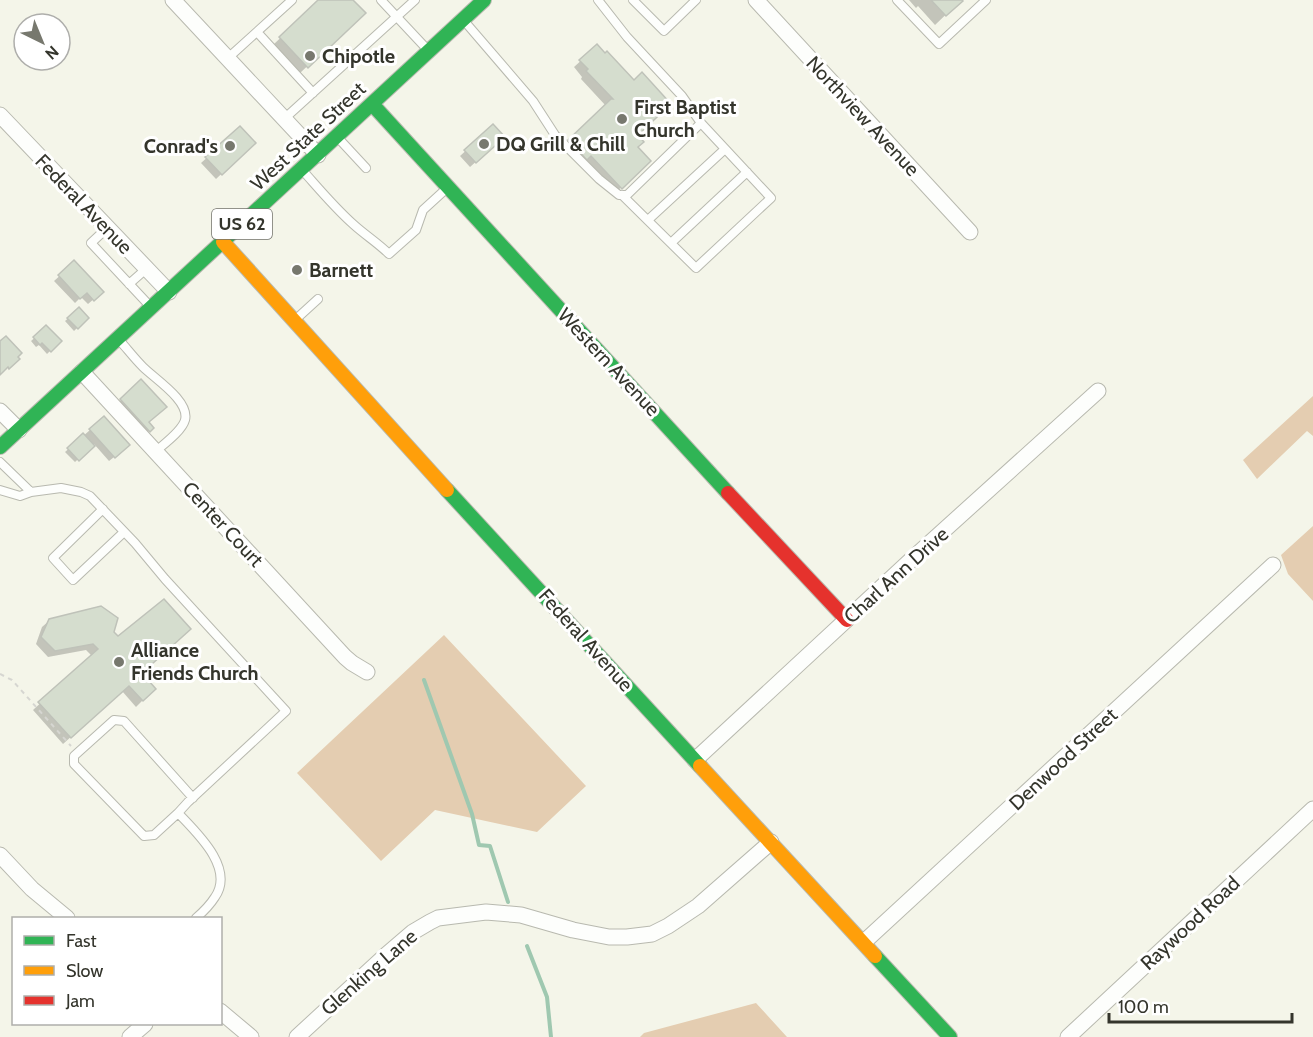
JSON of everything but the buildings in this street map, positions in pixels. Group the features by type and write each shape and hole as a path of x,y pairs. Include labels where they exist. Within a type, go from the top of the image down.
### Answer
{"main road":[{"name":"West State Street","path":"0,447 484,0"},
{"name":"Western Avenue","path":"372,104 846,620"},
{"name":"Federal Avenue","path":"223,242 950,1037"}],"street":[{"path":"173,0 318,155"},
{"name":"Northview Avenue","path":"756,0 970,231"},
{"name":"Federal Avenue","path":"0,115 169,292"},
{"name":"Center Court","path":"82,372 345,657 367,672"},
{"name":"Charl Ann Drive","path":"695,760 910,560 1098,391"},
{"path":"0,411 19,430"},
{"name":"Denwood Street","path":"864,942 1267,570"},
{"name":"Raywood Road","path":"1068,1037 1313,809"},
{"name":"Glenking Lane","path":"297,1037 413,932 438,918 486,912 521,915 573,930 609,937 652,934 698,906 771,842"},
{"path":"0,855 33,889 66,917"},
{"path":"222,1013 251,1037"},
{"path":"130,1037 143,1025"}],"lane":[{"path":"228,58 292,0"},
{"path":"381,0 429,52"},
{"path":"284,119 415,0"},
{"path":"598,0 627,37 682,96 702,123 771,198 696,268 625,195"},
{"path":"633,0 664,31 696,0"},
{"path":"897,0 939,44 986,0"},
{"path":"463,20 533,101 555,135 599,179 619,195 625,195 702,123"},
{"path":"257,32 313,93"},
{"path":"337,137 366,168"},
{"path":"648,220 725,149"},
{"path":"302,170 336,208 389,254 416,230 423,210 448,188"},
{"path":"670,243 747,172"},
{"path":"107,228 91,243 152,308"},
{"path":"129,284 146,268"},
{"path":"294,321 318,299"},
{"path":"118,339 143,367 174,395 186,414 181,428 156,451"},
{"path":"0,462 31,492"},
{"path":"0,490 20,496 31,492 61,488 90,496 286,711 154,835 144,836 74,764 74,756 114,720 124,721 193,798"},
{"path":"103,509 53,558 73,580 124,532"},
{"path":"178,813 209,848 219,865 221,880 217,896 197,917"}],"path":[{"path":"0,674 12,680 77,753"}],"shaded area":[{"path":"1313,396 1313,436 1307,431 1257,479 1243,460"},
{"path":"1313,526 1313,601 1288,574 1281,555"},
{"path":"444,635 586,786 537,832 435,810 381,861 297,773"},
{"path":"756,1003 787,1037 640,1037 644,1033"}],"waterway":[{"path":"424,680 472,814 479,845 490,846 508,902"},
{"path":"527,946 547,997 551,1037"}],"traffic: fast":[{"path":"0,447 484,0"},
{"path":"372,104 728,493"},
{"path":"447,490 700,766"},
{"path":"875,956 950,1037"}],"traffic: slow":[{"path":"223,242 447,490"},
{"path":"700,766 875,956"}],"traffic: jam":[{"path":"728,493 847,620"}],"place":[{"name":"Chipotle","path":"310,56"},
{"name":"First Baptist Church","path":"622,119"},
{"name":"DQ Grill & Chill","path":"484,144"},
{"name":"Conrad's","path":"230,146"},
{"name":"Barnett","path":"297,270"},
{"name":"Alliance Friends Church","path":"119,662"}]}
